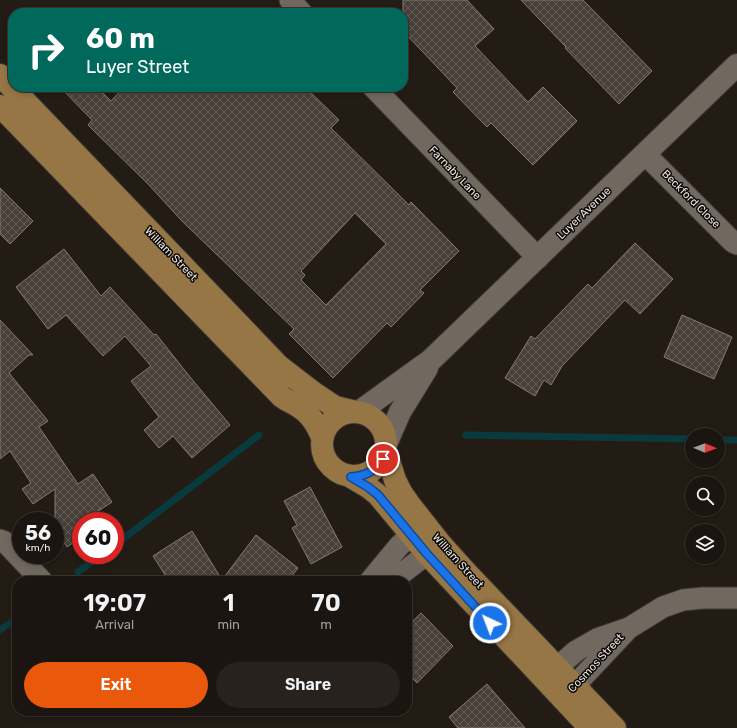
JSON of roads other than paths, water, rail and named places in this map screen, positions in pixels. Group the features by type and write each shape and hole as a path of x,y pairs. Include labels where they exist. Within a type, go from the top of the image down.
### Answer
{"main road":[{"name":"William Street","path":"12,92 279,366 335,407 357,412"},
{"name":"William Street","path":"0,106 282,397 305,411 316,423 322,438"},
{"path":"357,412 369,415 378,422 384,432 386,447 383,459 371,473 351,477 341,474 331,468 325,459 322,448 322,438 326,428 332,420 341,414 357,412"},
{"name":"William Street","path":"386,447 395,480 410,505 418,529"},
{"name":"William Street","path":"351,477 368,487 418,529 433,549 550,674 568,692 615,728"},
{"name":"William Street","path":"568,692 590,728"}],"street":[{"path":"290,0 297,8"},
{"name":"Luyer Avenue","path":"357,412 431,360 737,66"},
{"name":"Farnaby Lane","path":"378,92 538,258"},
{"name":"Beckford Close","path":"645,154 733,242 737,244"},
{"name":"Luyer Avenue","path":"386,447 400,412 431,360"},
{"path":"374,576 399,546 418,529"},
{"path":"0,540 5,542 37,576"},
{"path":"398,576 433,549"},
{"name":"Cosmos Street","path":"568,692 630,628 663,607 683,600 703,598 737,598"},
{"name":"Cosmos Street","path":"550,674 576,651 597,639 630,628"}],"waterway":[{"path":"124,538 259,435"},
{"path":"466,435 685,439"},
{"path":"725,440 737,440"},
{"path":"78,572 89,564"},
{"path":"0,630 12,622"}]}
